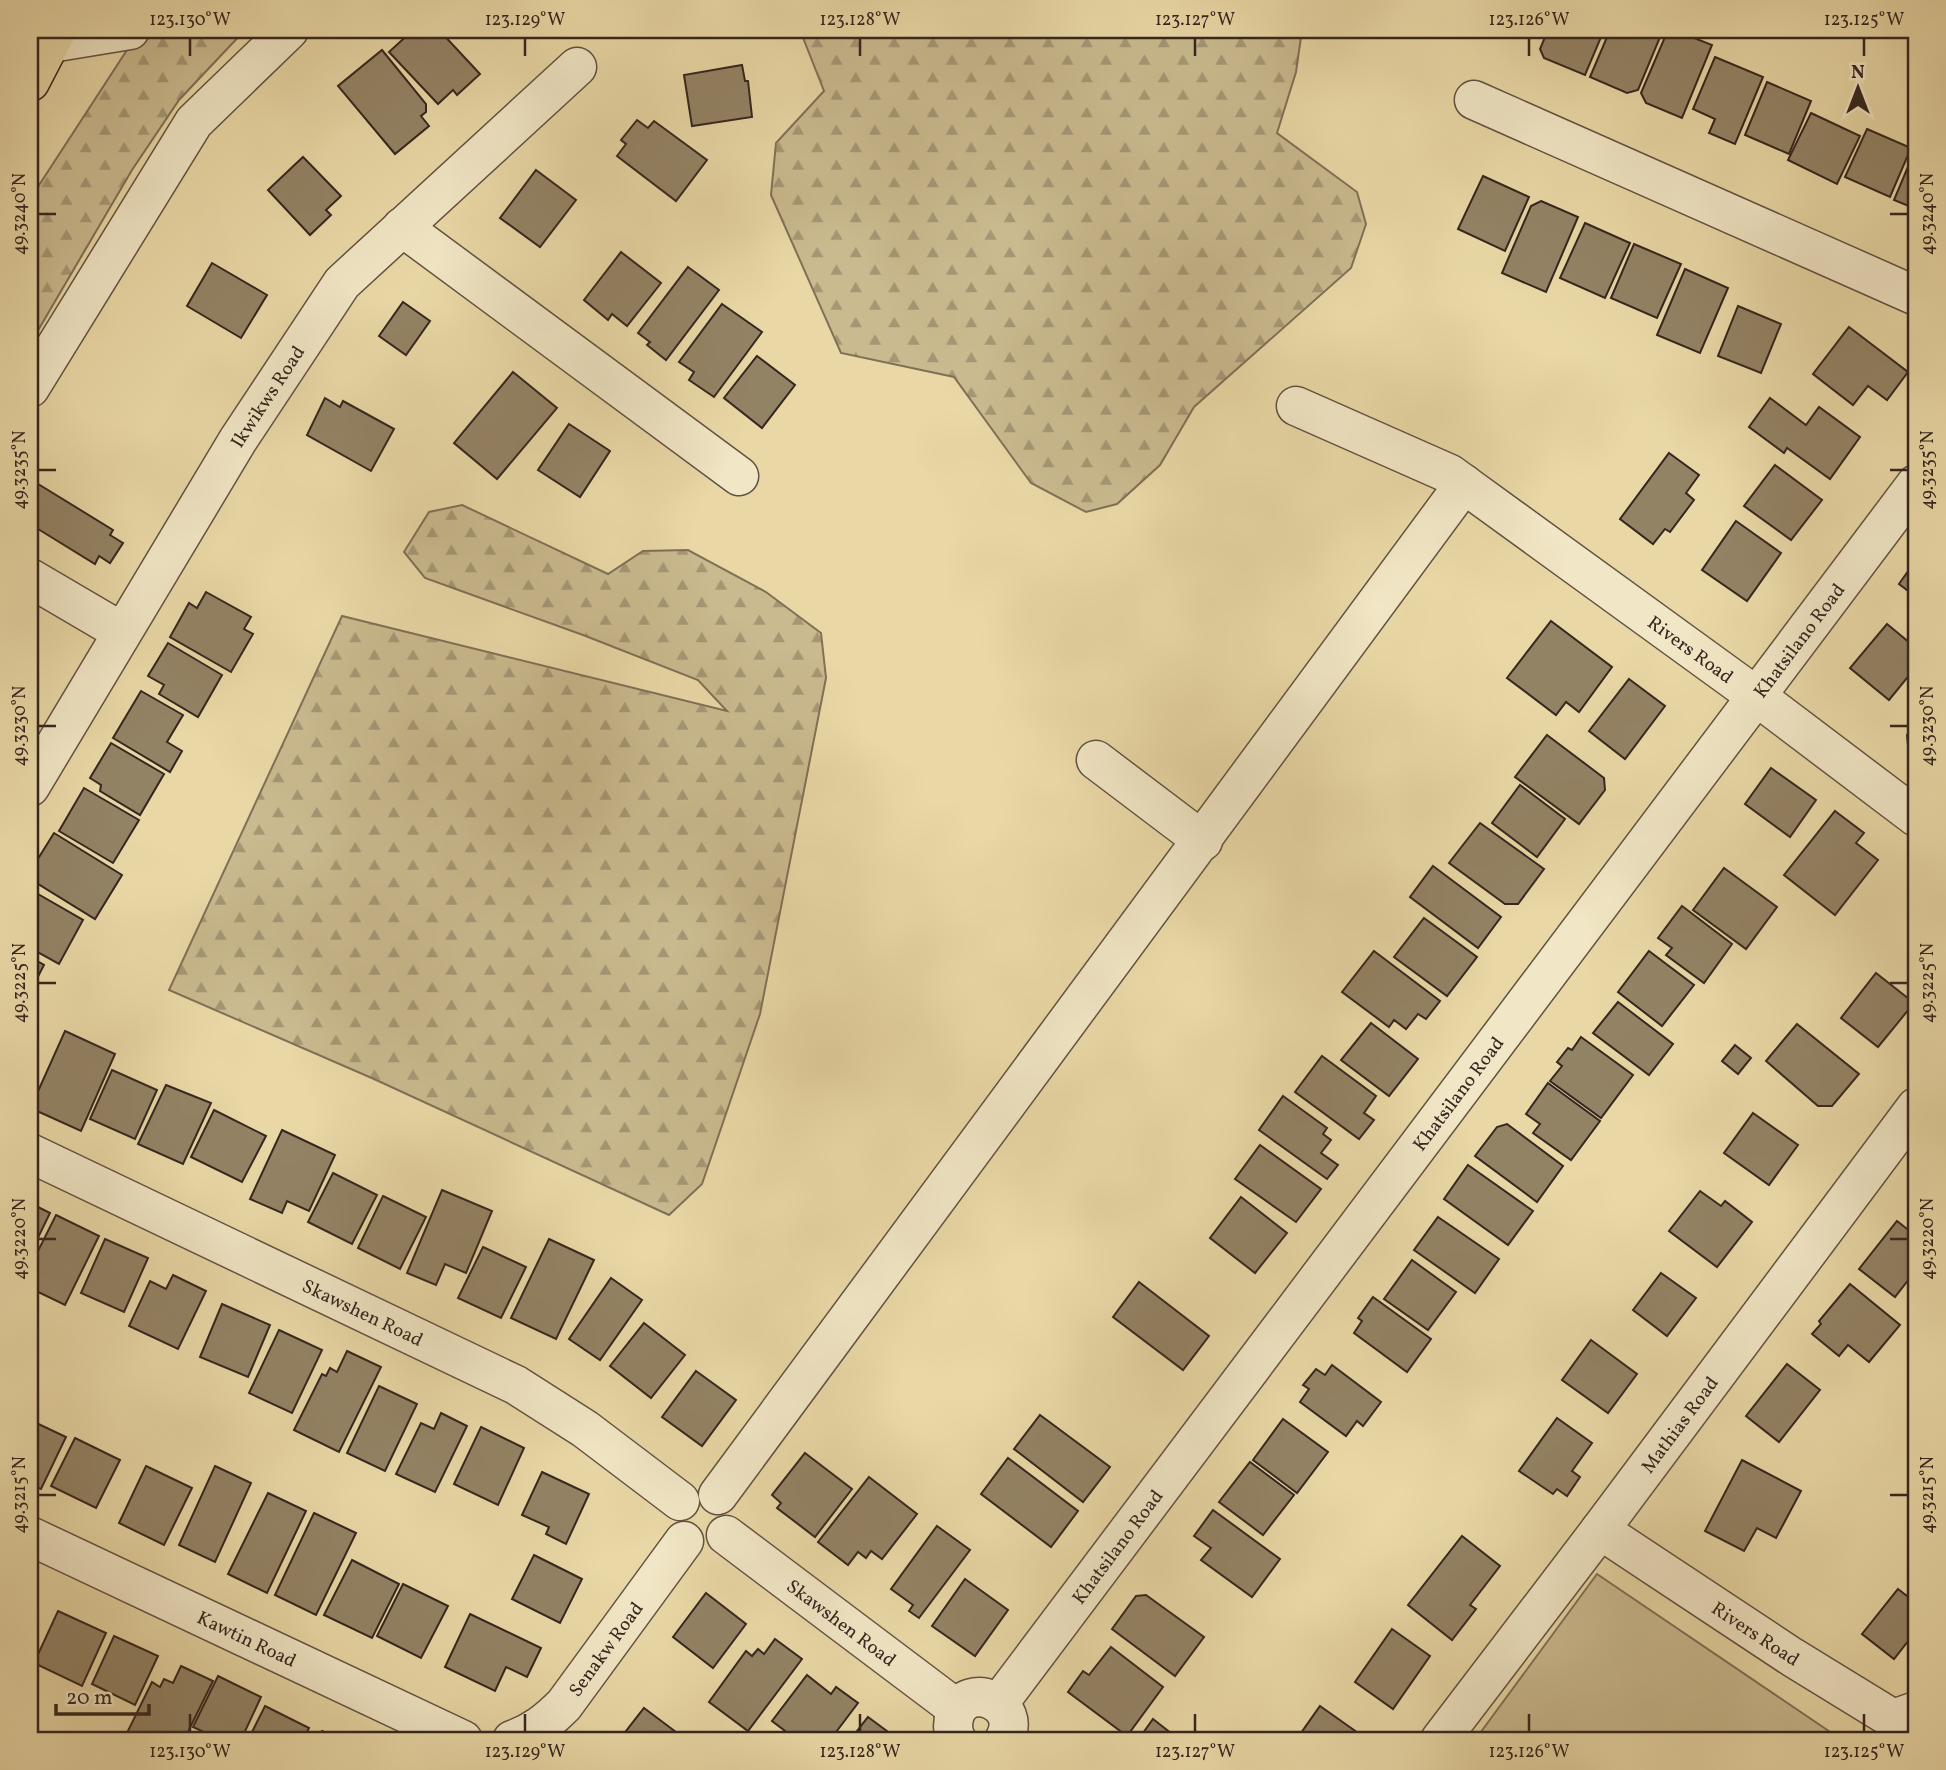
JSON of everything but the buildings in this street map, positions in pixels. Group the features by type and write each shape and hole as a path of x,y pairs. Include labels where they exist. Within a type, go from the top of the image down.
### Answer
{"highway":[{"path":"30,82 54,37"}],"street":[{"path":"54,37 130,30"},
{"path":"30,388 194,122 289,30"},
{"name":"Ikwikws Road","path":"30,787 238,440 342,283 577,67"},
{"path":"1474,100 1916,296"},
{"path":"401,227 739,476"},
{"name":"Rivers Road","path":"1296,406 1450,474 1756,696 1916,817"},
{"path":"725,1486 731,1513 731,1525 726,1535 718,1544 706,1547 694,1546 684,1541 676,1528 675,1514 680,1501 688,1494 725,1486 1464,484"},
{"name":"Khatsilano Road","path":"999,1703 1916,484"},
{"path":"30,578 122,632"},
{"path":"1096,760 1203,841"},
{"name":"Mathias Road","path":"1440,1740 1916,1107"},
{"name":"Skawshen Road","path":"30,1153 516,1385 585,1429 680,1501"},
{"name":"Rivers Road","path":"1600,1530 1792,1657 1893,1719 1916,1711"},
{"name":"Kawtin Road","path":"30,1535 445,1734 463,1740"},
{"name":"Skawshen Road","path":"726,1535 957,1725"},
{"name":"Senakw Road","path":"512,1740 527,1735 564,1705 684,1541"},
{"path":"957,1725 965,1701 976,1697 988,1698 999,1703 1006,1712 1009,1722 1008,1734 1004,1740"}],"green space":[{"path":"140,30 245,30 179,100 132,170 30,344 30,199"},
{"path":"800,30 1302,30 1296,72 1277,133 1357,192 1366,224 1351,268 1194,407 1160,465 1117,504 1086,512 1031,483 954,377 841,353 771,195 776,143 824,91"},
{"path":"462,505 608,574 643,551 688,550 766,592 821,633 826,678 760,1014 702,1184 669,1215 374,1079 169,990 342,616 727,711 698,680 425,578 404,552 429,512"},
{"path":"1597,1574 1842,1740 1475,1740"}]}
